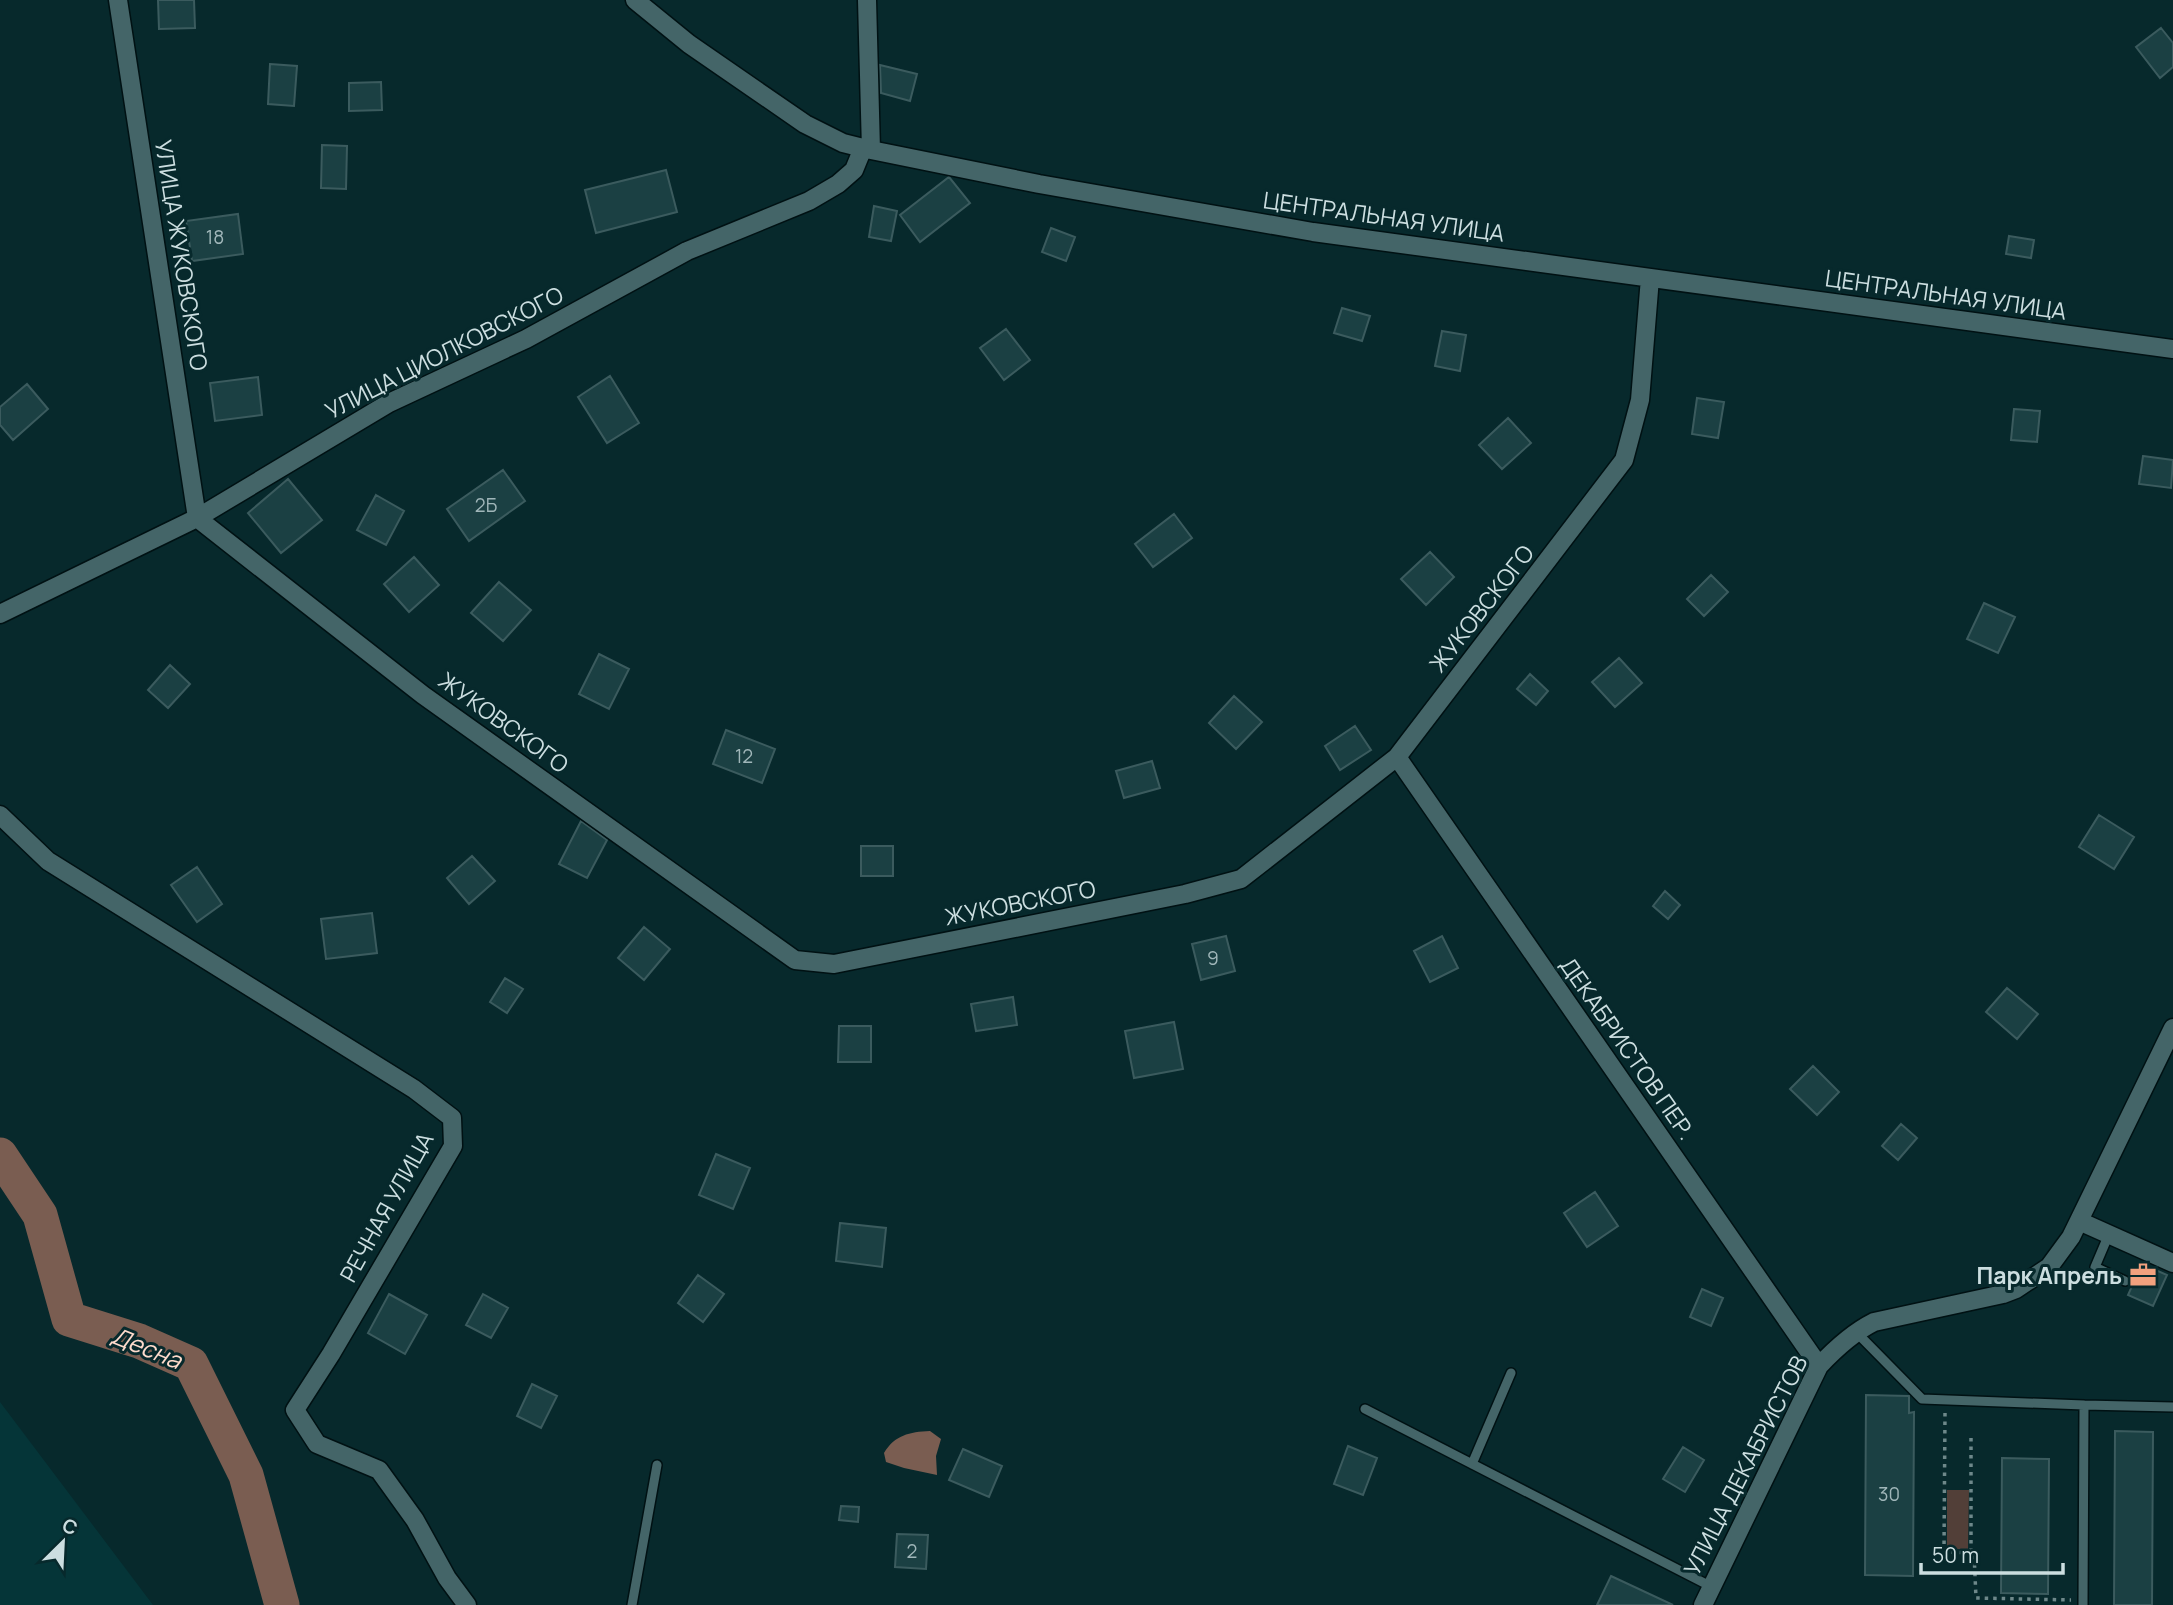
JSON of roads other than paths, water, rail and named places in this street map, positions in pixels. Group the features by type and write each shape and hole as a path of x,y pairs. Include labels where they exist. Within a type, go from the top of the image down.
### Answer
{"street":[{"name":"УЛИЦА ЖУКОВСКОГО","path":"118,0 197,518"},
{"name":"ЦЕНТРАЛЬНАЯ УЛИЦА","path":"635,0 689,44 805,124 843,143 867,149 1039,184 1313,232 2173,349"},
{"path":"867,0 867,149"},
{"name":"УЛИЦА ЦИОЛКОВСКОГО","path":"0,614 197,518 389,403 526,339 687,251 818,195 838,184 854,170 867,149"},
{"name":"ЖУКОВСКОГО","path":"197,518 423,695 795,960 834,964 1185,894 1241,879 1397,757 1624,460 1640,400 1650,278"},
{"name":"ДЕКАБРИСТОВ ПЕР.","path":"1397,757 1819,1366"},
{"name":"РЕЧНАЯ УЛИЦА","path":"0,815 48,861 414,1089 452,1118 453,1146 331,1354 295,1410 317,1444 379,1470 415,1520 447,1578 467,1605"},
{"name":"УЛИЦА ДЕКАБРИСТОВ","path":"1703,1605 1819,1366 1856,1332 1874,1322 2003,1294 2016,1289 2049,1267 2071,1237 2173,1028"},
{"path":"2079,1221 2173,1263"}],"lane":[{"path":"2109,1234 2095,1266 2125,1281"},
{"path":"1856,1332 1917,1396 1927,1401 2173,1407"},
{"path":"1472,1464 1511,1373"},
{"path":"2083,1602 2084,1405"},
{"path":"1365,1409 1712,1587"},
{"path":"632,1605 657,1465"}],"waterway":[{"name":"Десна","path":"0,1155 40,1215 69,1319 139,1341 191,1364 246,1475 282,1605"}],"place":[{"name":"Парк Апрель","path":"2143,1275"}]}
